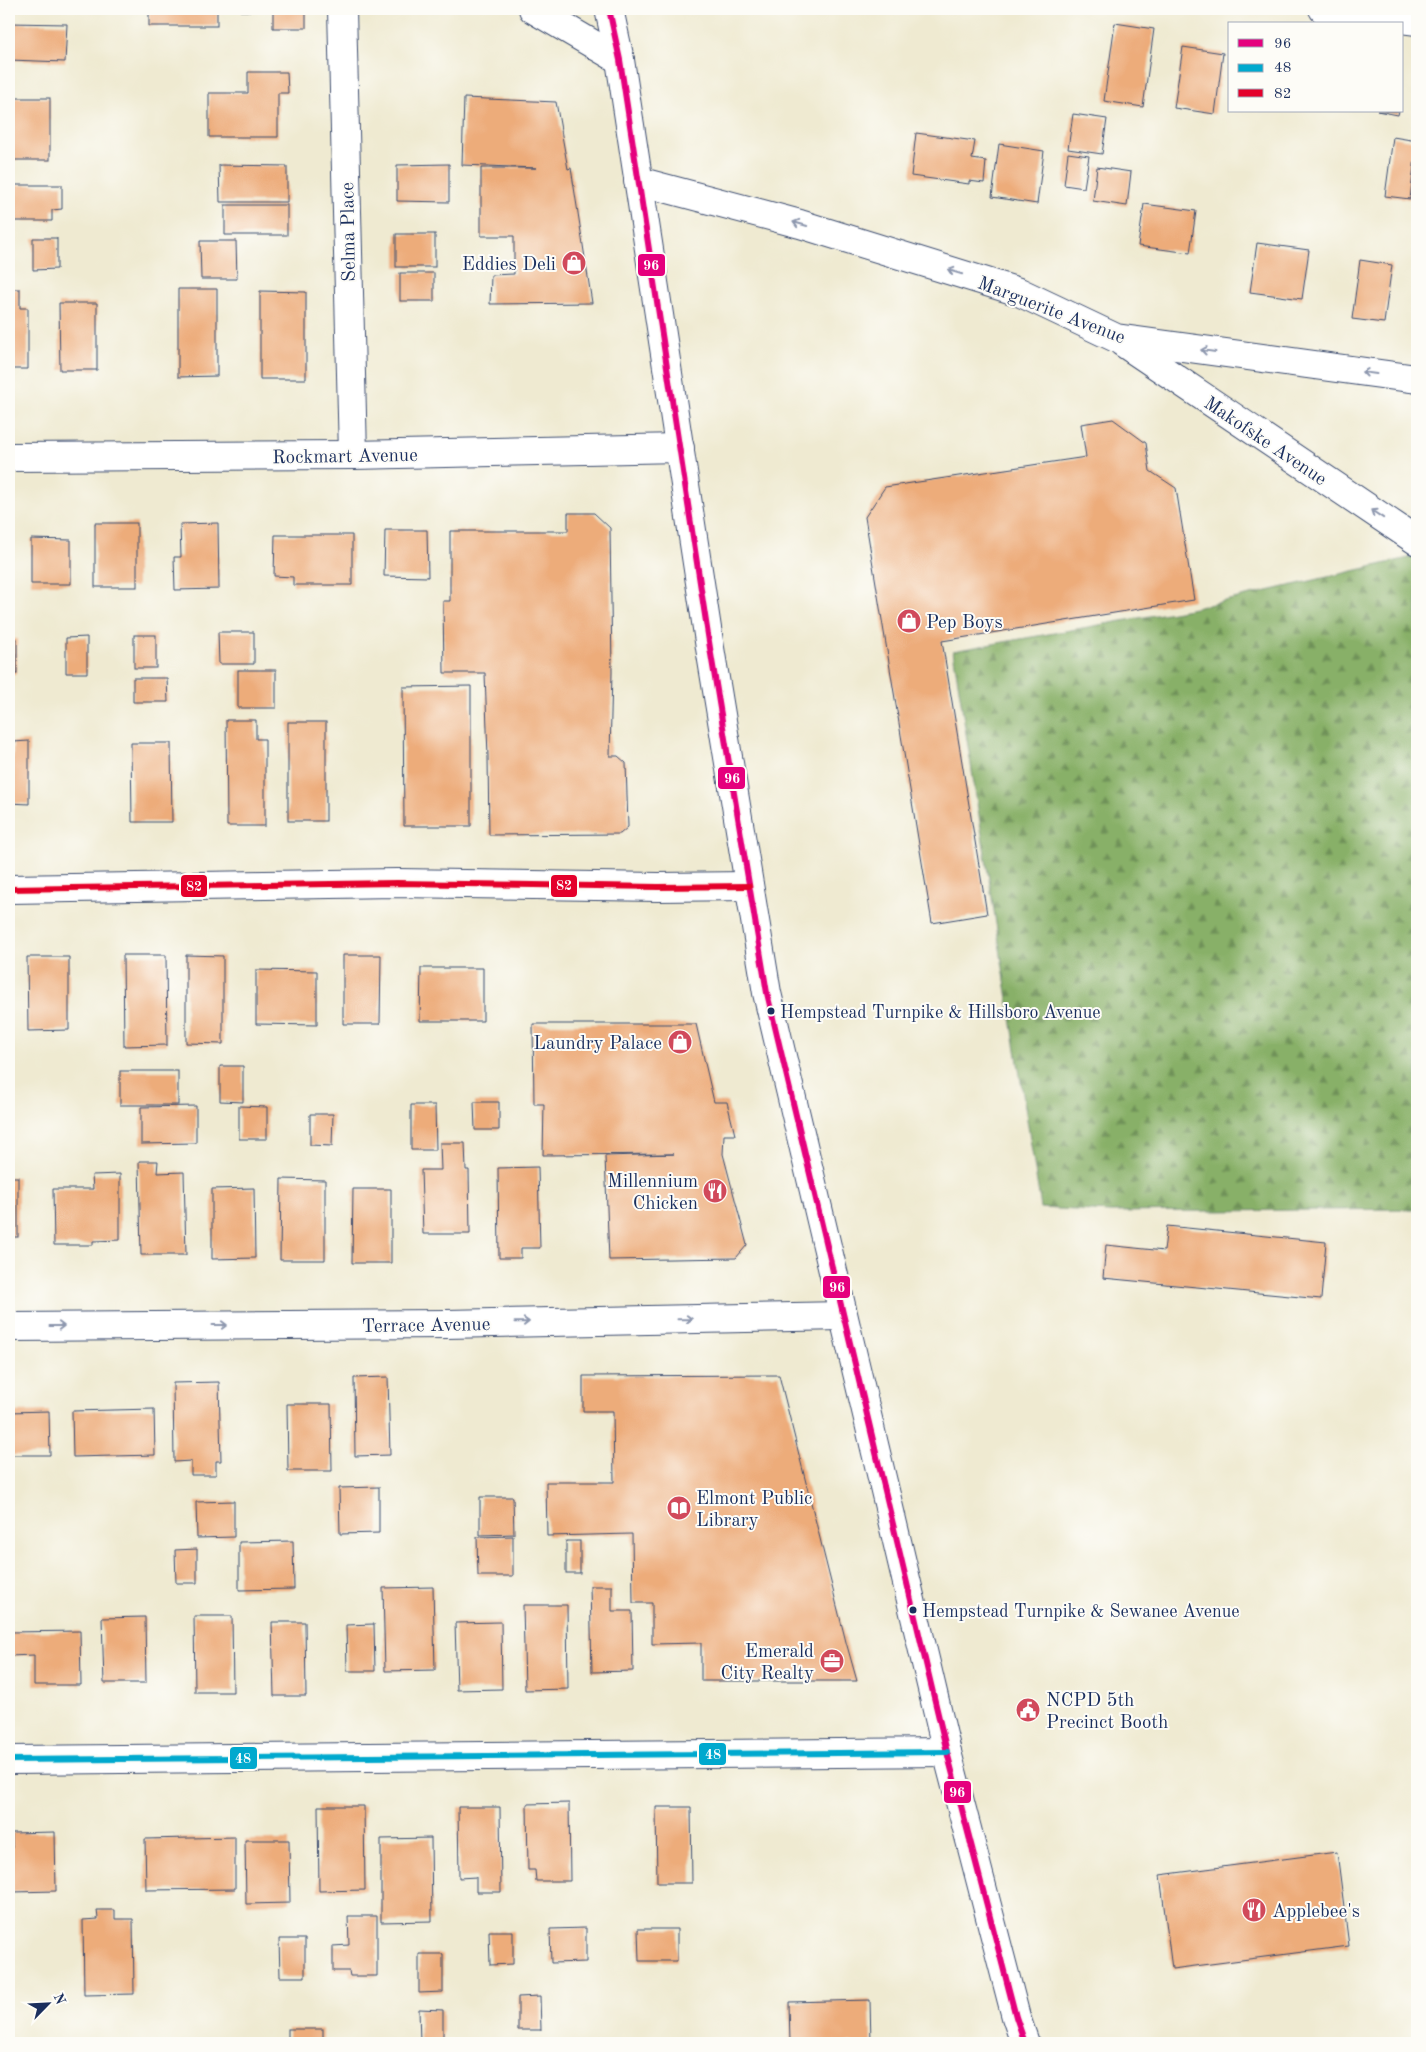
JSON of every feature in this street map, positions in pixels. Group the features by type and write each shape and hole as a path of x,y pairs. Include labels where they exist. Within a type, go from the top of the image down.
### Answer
{"street":[{"name":"Selma Place","path":"342,9 353,455"},
{"path":"533,9 620,60"},
{"path":"609,9 620,60 710,648 767,993 947,1752 1016,2017 1025,2043"},
{"path":"1323,9 1417,22"},
{"name":"Marguerite Avenue","path":"638,181 800,224 1019,292 1116,338 1417,379"},
{"name":"Makofske Avenue","path":"1116,338 1417,541"},
{"name":"Rockmart Avenue","path":"9,457 353,455 680,448"},
{"path":"9,889 397,883 749,886"},
{"name":"Terrace Avenue","path":"9,1326 447,1324 843,1316"},
{"path":"9,1760 947,1752"}],"green space":[{"path":"1417,556 1417,1209 1110,1212 1041,1208 953,651 1195,608"}],"building":[{"path":"149,9 217,9 217,26 149,26"},
{"path":"240,9 306,9 306,28 273,28 273,11 240,11"},
{"path":"9,23 67,24 65,62 9,60"},
{"path":"1115,23 1154,29 1143,107 1104,101"},
{"path":"1183,47 1223,53 1215,114 1174,108"},
{"path":"248,72 287,72 288,93 278,93 278,137 209,137 209,93 248,93"},
{"path":"9,98 50,98 50,160 9,160"},
{"path":"464,98 556,102 568,169 571,168 592,303 490,304 491,275 514,274 514,236 481,236 481,168 536,168 462,165"},
{"path":"1382,112 1399,112 1398,115"},
{"path":"1073,114 1107,119 1102,154 1068,149"},
{"path":"916,133 975,141 972,159 986,161 984,183 969,181 969,184 911,176"},
{"path":"1393,137 1417,141 1410,199 1385,196"},
{"path":"999,144 1044,151 1037,204 992,197"},
{"path":"1068,153 1089,156 1084,188 1064,185"},
{"path":"449,164 449,202 397,201 397,165"},
{"path":"219,165 287,166 287,202 220,202"},
{"path":"1097,167 1131,172 1127,206 1093,201"},
{"path":"9,185 62,185 62,209 52,210 52,221 9,221"},
{"path":"1144,204 1196,211 1190,253 1138,246"},
{"path":"225,205 287,205 287,235 225,235"},
{"path":"396,234 435,234 435,267 396,267"},
{"path":"33,238 57,238 57,269 33,270"},
{"path":"200,241 236,241 237,279 201,279"},
{"path":"1257,243 1309,250 1302,299 1250,292"},
{"path":"1360,260 1392,265 1384,323 1352,319"},
{"path":"400,273 434,273 434,301 400,301"},
{"path":"9,289 20,289 20,308 28,308 28,369 9,369"},
{"path":"178,289 217,289 217,376 178,377"},
{"path":"260,291 306,292 306,379 260,379"},
{"path":"59,303 97,303 97,370 60,370"},
{"path":"1113,419 1146,443 1150,471 1176,488 1194,600 942,641 987,914 932,923 865,517 885,487 1086,457 1081,424"},
{"path":"568,513 594,513 610,528 612,672 610,756 618,756 626,763 628,827 620,834 489,835 485,673 444,673 443,601 450,601 450,531 568,531"},
{"path":"95,523 137,523 137,587 95,587"},
{"path":"218,523 219,589 175,590 174,557 181,557 180,524"},
{"path":"385,530 427,530 428,577 384,576"},
{"path":"275,535 352,535 352,585 293,585 293,577 274,576"},
{"path":"31,539 71,540 71,584 31,584"},
{"path":"218,632 254,632 254,664 219,664"},
{"path":"134,635 156,635 156,668 134,668"},
{"path":"87,637 87,673 66,673 66,638"},
{"path":"9,639 17,639 17,674 9,674"},
{"path":"238,670 276,670 276,708 238,708"},
{"path":"133,678 167,678 168,702 133,702"},
{"path":"471,686 471,826 404,826 403,687"},
{"path":"226,720 256,720 256,739 265,739 265,826 227,826"},
{"path":"288,722 326,722 326,821 288,821"},
{"path":"29,741 29,804 9,803 9,758 13,758 13,742"},
{"path":"131,743 171,743 172,822 132,822"},
{"path":"123,955 166,955 167,1045 124,1046"},
{"path":"186,955 223,956 223,1044 186,1043"},
{"path":"343,955 381,955 380,1024 343,1024"},
{"path":"27,957 69,957 69,1030 28,1031"},
{"path":"421,968 483,968 483,1021 420,1021"},
{"path":"256,970 317,971 317,1025 256,1024"},
{"path":"533,1024 696,1024 714,1102 727,1102 735,1135 724,1135 723,1154 747,1245 736,1258 609,1260 605,1156 674,1154 543,1155 544,1104 534,1104"},
{"path":"220,1066 243,1066 243,1102 220,1101"},
{"path":"120,1071 178,1071 178,1105 120,1105"},
{"path":"474,1102 499,1102 499,1130 475,1130"},
{"path":"411,1105 435,1105 436,1150 411,1150"},
{"path":"196,1106 196,1143 141,1144 141,1107"},
{"path":"239,1106 267,1107 267,1139 239,1139"},
{"path":"310,1114 333,1114 332,1146 310,1145"},
{"path":"440,1143 465,1143 466,1170 469,1170 470,1234 423,1234 421,1170 441,1170"},
{"path":"139,1161 158,1161 157,1173 184,1172 186,1255 141,1255"},
{"path":"538,1167 540,1248 521,1248 521,1258 499,1258 498,1168"},
{"path":"120,1174 120,1240 93,1241 93,1245 54,1245 53,1189 93,1189 92,1175"},
{"path":"9,1177 18,1177 18,1237 9,1237"},
{"path":"281,1179 325,1180 325,1260 280,1260"},
{"path":"254,1188 255,1258 212,1259 212,1189"},
{"path":"353,1189 391,1189 391,1263 352,1263"},
{"path":"1167,1226 1326,1242 1321,1299 1103,1278 1106,1245 1164,1251"},
{"name":"Elmont Public Library","path":"779,1375 857,1681 701,1681 701,1643 652,1644 652,1603 633,1603 632,1534 547,1536 546,1482 614,1482 613,1411 583,1411 583,1376"},
{"path":"388,1377 390,1455 355,1456 354,1378"},
{"path":"219,1382 221,1461 216,1461 216,1475 191,1475 191,1461 174,1462 173,1383"},
{"path":"287,1404 331,1404 332,1471 288,1471"},
{"path":"154,1409 155,1455 73,1457 72,1411"},
{"path":"49,1411 50,1455 9,1455 9,1412"},
{"path":"379,1487 379,1533 340,1534 339,1488"},
{"path":"480,1497 513,1497 514,1534 480,1535"},
{"path":"234,1501 234,1537 197,1538 196,1502"},
{"path":"513,1536 513,1576 478,1576 477,1537"},
{"path":"293,1541 294,1589 239,1590 239,1542"},
{"path":"566,1541 580,1541 580,1573 566,1573"},
{"path":"197,1549 197,1583 176,1583 175,1550"},
{"path":"590,1586 612,1586 612,1611 632,1611 633,1671 592,1672"},
{"path":"433,1587 435,1670 385,1671 383,1588"},
{"path":"523,1605 567,1605 568,1689 525,1690"},
{"path":"194,1616 232,1616 233,1692 195,1692"},
{"path":"145,1617 146,1683 104,1683 102,1618"},
{"path":"272,1622 305,1622 306,1696 274,1696"},
{"path":"501,1622 502,1689 457,1690 455,1623"},
{"path":"374,1624 375,1671 347,1671 346,1625"},
{"path":"80,1631 81,1685 34,1685 34,1655 9,1656 9,1632"},
{"path":"569,1803 570,1881 536,1881 535,1870 528,1870 527,1804"},
{"path":"318,1806 364,1806 365,1890 319,1891"},
{"path":"458,1807 500,1807 501,1892 476,1892 476,1877 459,1878"},
{"path":"656,1807 691,1807 692,1883 657,1883"},
{"path":"55,1832 56,1891 13,1892 12,1833"},
{"path":"235,1837 235,1889 146,1890 145,1839"},
{"path":"431,1838 432,1921 381,1922 381,1839"},
{"path":"245,1840 289,1840 290,1903 246,1904"},
{"name":"Applebee's","path":"1337,1852 1349,1946 1172,1969 1160,1875"},
{"path":"97,1910 115,1910 115,1919 133,1919 134,1994 84,1995 83,1920 98,1919"},
{"path":"348,1916 377,1916 377,1976 350,1976 349,1971 333,1971 333,1946 349,1945"},
{"path":"586,1928 586,1962 551,1963 550,1929"},
{"path":"638,1929 677,1929 677,1961 639,1961"},
{"path":"489,1931 513,1931 513,1964 490,1965"},
{"path":"279,1939 305,1939 305,1977 280,1977"},
{"path":"419,1954 443,1954 443,1992 419,1993"},
{"path":"540,1996 541,2030 518,2030 518,1997"},
{"path":"870,2000 871,2043 790,2043 789,2002"},
{"path":"419,2009 443,2010 443,2043 420,2043"},
{"path":"288,2029 323,2029 323,2043 288,2043"},
{"path":"700,2041 745,2041 745,2043 700,2043"}],"transit line":[{"name":"96","path":"609,9 620,60 710,648 767,993 947,1752 1016,2017 1025,2043"},
{"name":"82","path":"9,889 397,883 658,887 749,886"},
{"name":"48","path":"9,1760 947,1752"}],"place":[{"name":"Eddies Deli","path":"574,263"},
{"name":"Pep Boys","path":"909,621"},
{"name":"Hempstead Turnpike & Hillsboro Avenue","path":"771,1011"},
{"name":"Laundry Palace","path":"680,1042"},
{"name":"Millennium Chicken","path":"715,1191"},
{"name":"Elmont Public Library","path":"679,1508"},
{"name":"Hempstead Turnpike & Sewanee Avenue","path":"913,1610"},
{"name":"Emerald City Realty","path":"832,1661"},
{"name":"NCPD 5th Precinct Booth","path":"1028,1710"},
{"name":"Applebee's","path":"1254,1910"}]}
